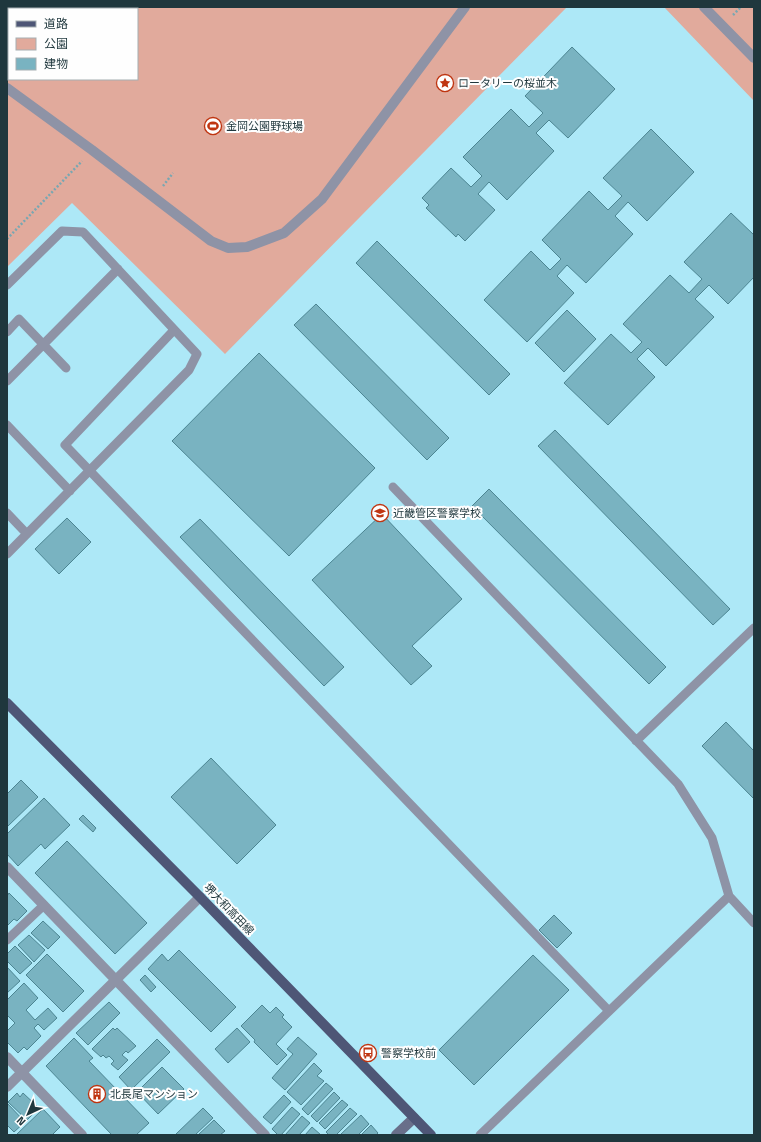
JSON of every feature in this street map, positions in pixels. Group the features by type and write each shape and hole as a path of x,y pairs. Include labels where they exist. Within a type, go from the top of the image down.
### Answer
{"main road":[{"name":"堺大和高田線","path":"7,703 200,897 431,1135"}],"street":[{"path":"7,88 92,150 211,241 228,248 247,247 284,233 322,199 465,7"},
{"path":"704,7 754,58"},
{"path":"7,867 265,1135"},
{"path":"7,1087 200,897"},
{"path":"7,1057 82,1135"},
{"path":"396,1135 414,1118"}],"lane":[{"path":"7,285 62,231 83,232 196,354 189,370 7,554"},
{"path":"7,380 118,269"},
{"path":"7,332 19,319 66,368"},
{"path":"174,330 65,445 609,1011"},
{"path":"7,425 70,491"},
{"path":"393,486 678,784 712,838 729,896 754,923"},
{"path":"7,512 27,534"},
{"path":"636,741 754,628"},
{"path":"480,1135 729,896"},
{"path":"7,940 44,905"}],"path":[{"path":"7,240 92,150"}],"green space":[{"path":"7,7 567,7 225,354 72,203 7,267"},
{"path":"664,7 754,7 754,101"}],"building":[{"path":"572,47 615,89 568,138 549,120 536,133 554,151 507,200 489,182 478,194 495,210 465,241 458,234 456,237 426,208 429,205 422,198 451,168 471,187 482,176 463,157 511,109 529,127 543,113 525,96"},
{"path":"651,129 694,172 647,221 628,202 615,216 633,234 586,283 567,265 557,276 574,293 527,342 484,300 531,251 550,270 561,259 542,240 589,191 608,210 622,196 603,178"},
{"path":"731,213 754,235 754,277 728,304 709,285 695,299 714,317 666,366 648,348 637,359 655,377 608,425 564,383 611,334 631,353 642,342 623,324 670,275 689,293 702,279 684,262"},
{"path":"377,241 510,374 489,395 356,263"},
{"path":"316,304 449,438 427,460 294,325"},
{"path":"567,310 596,339 564,372 535,343"},
{"path":"259,353 375,468 289,556 172,441"},
{"path":"555,430 730,609 713,625 538,446"},
{"path":"489,489 666,667 649,684 472,506"},
{"path":"382,514 462,599 412,646 432,666 411,685 312,580"},
{"path":"67,518 91,542 59,574 35,549"},
{"path":"200,519 344,667 324,686 180,537"},
{"path":"726,722 754,751 754,799 702,746"},
{"path":"211,758 276,825 237,864 171,797"},
{"path":"21,780 38,797 7,827 7,794"},
{"path":"44,798 70,825 45,849 41,844 18,866 7,854 7,834"},
{"path":"83,815 96,828 93,832 79,819"},
{"path":"67,841 147,923 115,954 35,873"},
{"path":"9,893 27,911 17,921 14,919 7,926 7,896"},
{"path":"554,915 572,933 557,948 539,930"},
{"path":"43,921 60,937 48,949 31,933"},
{"path":"29,935 45,950 34,962 18,945"},
{"path":"15,946 32,963 20,974 7,961 7,954"},
{"path":"179,950 236,1007 211,1032 148,969 162,954 168,961"},
{"path":"47,954 84,991 63,1012 26,975"},
{"path":"533,955 569,990 474,1085 439,1050"},
{"path":"7,967 20,981 7,993"},
{"path":"145,975 156,987 151,992 140,980"},
{"path":"24,983 38,998 26,1010 35,1020 48,1008 57,1018 44,1030 38,1024 34,1028 41,1036 27,1050 24,1047 18,1053 7,1042 7,1031 15,1023 7,1015 7,1000"},
{"path":"109,1002 120,1013 88,1045 76,1033"},
{"path":"262,1005 270,1013 276,1007 284,1015 282,1017 292,1027 276,1044 287,1055 277,1065 254,1042 255,1040 241,1026"},
{"path":"113,1028 115,1030 117,1028 136,1046 128,1053 126,1051 122,1055 128,1060 118,1070 111,1064 114,1061 109,1056 106,1058 103,1055 101,1057 92,1049"},
{"path":"237,1028 250,1042 228,1063 215,1049"},
{"path":"298,1037 317,1054 285,1090 272,1078 293,1054 287,1049"},
{"name":"北長尾マンション","path":"74,1038 93,1058 89,1061 149,1123 136,1135 112,1135 46,1066"},
{"path":"157,1039 170,1052 131,1090 119,1077"},
{"path":"314,1063 322,1071 317,1076 324,1081 301,1105 287,1092"},
{"path":"162,1067 184,1089 158,1114 137,1092"},
{"path":"326,1083 333,1089 308,1115 302,1109"},
{"path":"334,1092 340,1098 317,1122 311,1116"},
{"path":"17,1093 20,1097 23,1093 39,1108 27,1120 8,1102"},
{"path":"284,1095 291,1102 271,1124 263,1117"},
{"path":"342,1100 348,1105 325,1129 319,1123"},
{"path":"7,1103 25,1122 14,1132 7,1125"},
{"path":"292,1107 300,1114 281,1135 278,1135 272,1129"},
{"path":"203,1108 213,1118 195,1135 175,1135"},
{"path":"350,1108 357,1114 336,1135 329,1135 326,1132"},
{"path":"43,1109 60,1127 52,1135 16,1135"},
{"path":"361,1115 369,1124 358,1135 340,1135"},
{"path":"302,1116 310,1123 299,1135 285,1135"},
{"path":"214,1120 225,1131 220,1135 198,1135"},
{"path":"371,1125 378,1133 376,1135 361,1135"},
{"path":"312,1127 321,1135 305,1135"}],"place":[{"name":"ロータリーの桜並木","path":"445,83"},
{"name":"金岡公園野球場","path":"213,126"},
{"name":"近畿管区警察学校","path":"380,513"},
{"name":"警察学校前","path":"368,1053"},
{"name":"北長尾マンション","path":"97,1094"}]}
